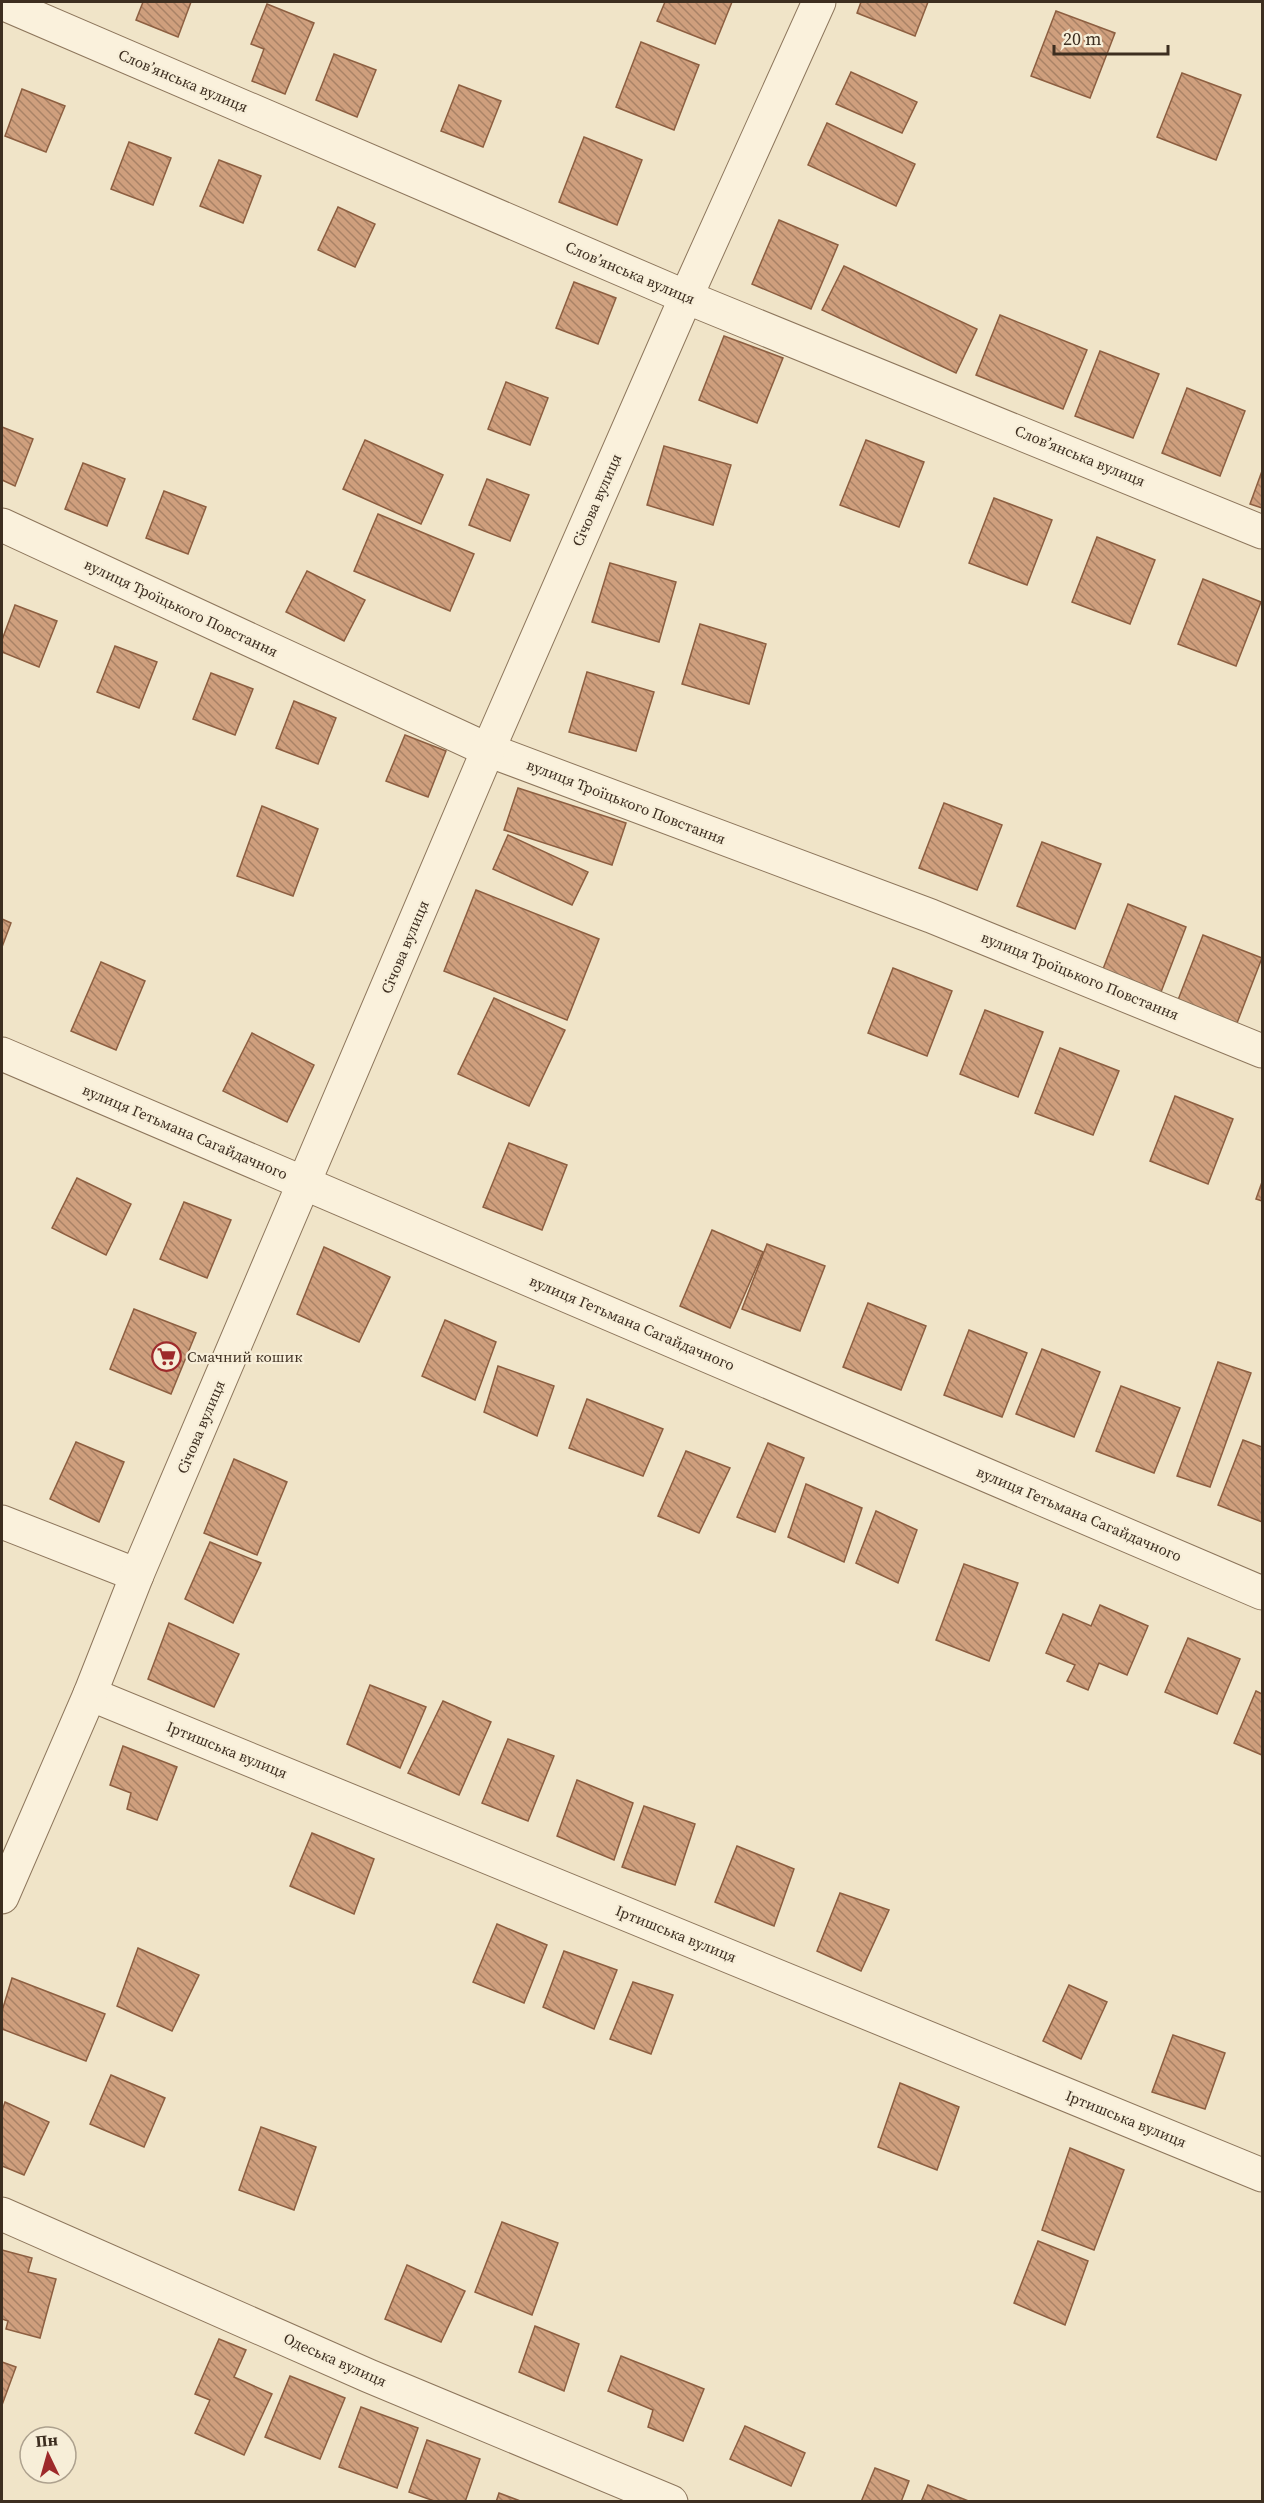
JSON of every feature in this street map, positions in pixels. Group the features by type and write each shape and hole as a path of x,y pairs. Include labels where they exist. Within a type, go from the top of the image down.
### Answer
{"street":[{"name":"Січова вулиця","path":"2,1896 90,1694 137,1575 488,750 686,297 819,2"},
{"name":"Словʼянська вулиця","path":"2,3 686,297 993,420 1263,532"},
{"name":"вулиця Троїцького Повстання","path":"2,525 488,750 931,916 1263,1051"},
{"name":"вулиця Гетьмана Сагайдачного","path":"2,1054 1263,1593"},
{"path":"2,1521 137,1575"},
{"name":"Іртишська вулиця","path":"90,1694 1263,2175"},
{"name":"Одеська вулиця","path":"2,2214 369,2376 671,2502"}],"building":[{"path":"143,2 191,2 178,37 136,20"},
{"path":"665,2 732,2 715,44 657,21"},
{"path":"861,2 928,2 915,36 857,13"},
{"path":"267,4 314,23 285,94 252,81 264,49 251,44"},
{"path":"1056,11 1115,33 1090,98 1031,76"},
{"path":"641,42 699,65 674,130 616,107"},
{"path":"334,54 376,70 357,117 316,100"},
{"path":"851,72 917,102 902,133 836,104"},
{"path":"1182,73 1241,95 1216,160 1157,137"},
{"path":"459,85 501,101 483,147 441,131"},
{"path":"22,89 65,106 46,152 5,136"},
{"path":"827,123 915,164 896,206 808,165"},
{"path":"584,137 642,160 617,225 559,202"},
{"path":"129,142 171,158 153,205 111,189"},
{"path":"219,160 261,176 243,223 200,206"},
{"path":"338,207 375,224 355,267 318,250"},
{"path":"779,220 838,245 811,309 752,284"},
{"path":"844,266 977,329 956,373 822,310"},
{"path":"574,282 616,298 598,344 556,328"},
{"path":"1000,315 1087,350 1063,409 976,375"},
{"path":"724,336 783,358 757,423 699,400"},
{"path":"1100,351 1159,374 1133,438 1075,416"},
{"path":"506,382 548,398 530,445 488,429"},
{"path":"1187,388 1245,411 1220,476 1162,453"},
{"path":"2,427 33,439 15,486 2,480"},
{"path":"365,440 443,475 421,524 343,489"},
{"path":"866,440 924,462 899,527 840,505"},
{"path":"664,446 731,465 713,525 647,505"},
{"path":"83,463 125,479 107,526 65,509"},
{"path":"1262,471 1262,508 1250,504"},
{"path":"487,479 529,495 510,541 469,525"},
{"path":"164,491 206,507 188,554 146,538"},
{"path":"994,498 1052,520 1027,585 969,563"},
{"path":"378,514 474,554 450,611 354,571"},
{"path":"1097,537 1155,560 1130,624 1072,602"},
{"path":"610,563 676,582 659,642 592,622"},
{"path":"307,571 365,600 344,641 286,612"},
{"path":"1203,579 1261,602 1236,666 1178,644"},
{"path":"15,605 57,621 39,667 2,652 2,640"},
{"path":"700,624 766,644 749,704 682,684"},
{"path":"115,646 157,662 139,708 97,692"},
{"path":"587,672 654,692 636,751 569,732"},
{"path":"211,673 253,689 235,735 193,719"},
{"path":"294,701 336,718 318,764 276,748"},
{"path":"405,735 446,751 428,797 386,781"},
{"path":"518,788 626,823 612,865 504,830"},
{"path":"944,803 1002,825 977,890 919,868"},
{"path":"262,806 318,829 293,896 237,876"},
{"path":"508,835 588,872 572,905 493,869"},
{"path":"1042,842 1101,864 1075,929 1017,906"},
{"path":"476,890 599,939 567,1020 444,971"},
{"path":"1128,904 1186,927 1161,992 1103,969"},
{"path":"2,919 11,923 2,947"},
{"path":"1203,935 1262,958 1237,1023 1178,1000"},
{"path":"101,962 145,981 116,1050 71,1031"},
{"path":"893,968 952,991 927,1056 868,1033"},
{"path":"494,998 565,1030 529,1106 458,1074"},
{"path":"985,1010 1043,1032 1018,1097 960,1074"},
{"path":"252,1033 314,1065 287,1122 223,1091"},
{"path":"1060,1048 1119,1071 1093,1135 1035,1113"},
{"path":"1175,1096 1233,1119 1208,1184 1150,1161"},
{"path":"509,1143 567,1165 542,1230 483,1207"},
{"path":"77,1178 131,1204 106,1255 52,1228"},
{"path":"1262,1182 1262,1201 1256,1199"},
{"path":"184,1202 231,1220 207,1278 160,1259"},
{"path":"712,1230 763,1252 730,1328 680,1306"},
{"path":"767,1244 825,1266 800,1331 742,1309"},
{"path":"324,1247 390,1277 359,1342 297,1314"},
{"path":"868,1303 926,1326 901,1390 843,1367"},
{"path":"134,1309 196,1333 171,1394 110,1369"},
{"path":"445,1320 496,1342 475,1400 422,1376"},
{"path":"969,1330 1027,1353 1002,1417 944,1395"},
{"path":"1042,1349 1100,1372 1074,1437 1016,1414"},
{"path":"1218,1362 1251,1373 1210,1487 1177,1476"},
{"path":"498,1366 554,1386 537,1436 484,1412"},
{"path":"1121,1386 1180,1408 1154,1473 1096,1451"},
{"path":"587,1399 663,1429 643,1476 569,1448"},
{"path":"1243,1440 1262,1447 1262,1522 1218,1505"},
{"path":"76,1442 124,1462 99,1522 50,1499"},
{"path":"768,1443 804,1458 775,1532 737,1517"},
{"path":"686,1451 730,1468 699,1533 658,1516"},
{"path":"234,1459 287,1482 257,1555 204,1533"},
{"path":"806,1484 862,1508 844,1562 788,1537"},
{"path":"876,1511 917,1530 898,1583 856,1563"},
{"path":"210,1542 261,1563 233,1623 185,1599"},
{"path":"964,1564 1018,1583 989,1661 936,1640"},
{"path":"1100,1605 1148,1626 1127,1675 1099,1663 1088,1690 1067,1681 1075,1665 1046,1653 1063,1614 1091,1626"},
{"path":"169,1623 239,1654 214,1707 148,1679"},
{"path":"1188,1638 1240,1659 1217,1714 1165,1692"},
{"path":"370,1685 426,1707 400,1768 347,1744"},
{"path":"1256,1691 1262,1694 1262,1755 1234,1743"},
{"path":"443,1701 491,1722 459,1795 408,1773"},
{"path":"508,1739 554,1756 528,1821 482,1803"},
{"path":"123,1746 177,1767 157,1820 127,1809 131,1793 110,1785"},
{"path":"577,1780 633,1803 614,1860 557,1836"},
{"path":"644,1806 695,1824 675,1885 622,1867"},
{"path":"312,1833 374,1859 354,1914 290,1886"},
{"path":"737,1846 794,1869 774,1926 715,1902"},
{"path":"840,1893 889,1910 861,1971 817,1951"},
{"path":"497,1924 547,1945 524,2003 473,1982"},
{"path":"138,1948 199,1975 172,2031 117,2006"},
{"path":"564,1951 617,1970 594,2029 543,2007"},
{"path":"12,1978 105,2014 86,2061 2,2029 2,2011"},
{"path":"633,1982 673,1995 651,2054 610,2039"},
{"path":"1069,1985 1107,2002 1081,2059 1043,2041"},
{"path":"1173,2035 1225,2053 1205,2109 1152,2092"},
{"path":"111,2075 165,2098 144,2147 90,2124"},
{"path":"900,2083 959,2107 937,2170 878,2147"},
{"path":"5,2102 49,2122 24,2175 2,2166 2,2111"},
{"path":"261,2127 316,2147 294,2210 239,2190"},
{"path":"1070,2148 1124,2170 1094,2250 1042,2230"},
{"path":"502,2222 558,2243 532,2315 475,2292"},
{"path":"1038,2241 1088,2261 1065,2325 1014,2303"},
{"path":"2,2250 32,2258 28,2272 56,2279 40,2338 6,2329 8,2321 2,2319"},
{"path":"407,2265 465,2291 441,2342 385,2319"},
{"path":"535,2326 579,2344 564,2391 519,2372"},
{"path":"219,2339 246,2350 234,2377 272,2394 244,2455 195,2433 210,2400 195,2394"},
{"path":"621,2356 704,2389 683,2441 648,2427 653,2410 608,2391"},
{"path":"2,2362 16,2367 2,2405"},
{"path":"290,2376 345,2398 320,2459 265,2437"},
{"path":"361,2407 418,2428 397,2488 339,2467"},
{"path":"745,2426 805,2453 791,2486 730,2459"},
{"path":"427,2440 480,2459 465,2502 437,2502 409,2492"},
{"path":"875,2468 909,2481 901,2502 861,2502"},
{"path":"928,2485 971,2502 921,2502"},
{"path":"499,2493 523,2502 496,2502"}],"place":[{"name":"Смачний кошик","path":"166,1357"}]}
